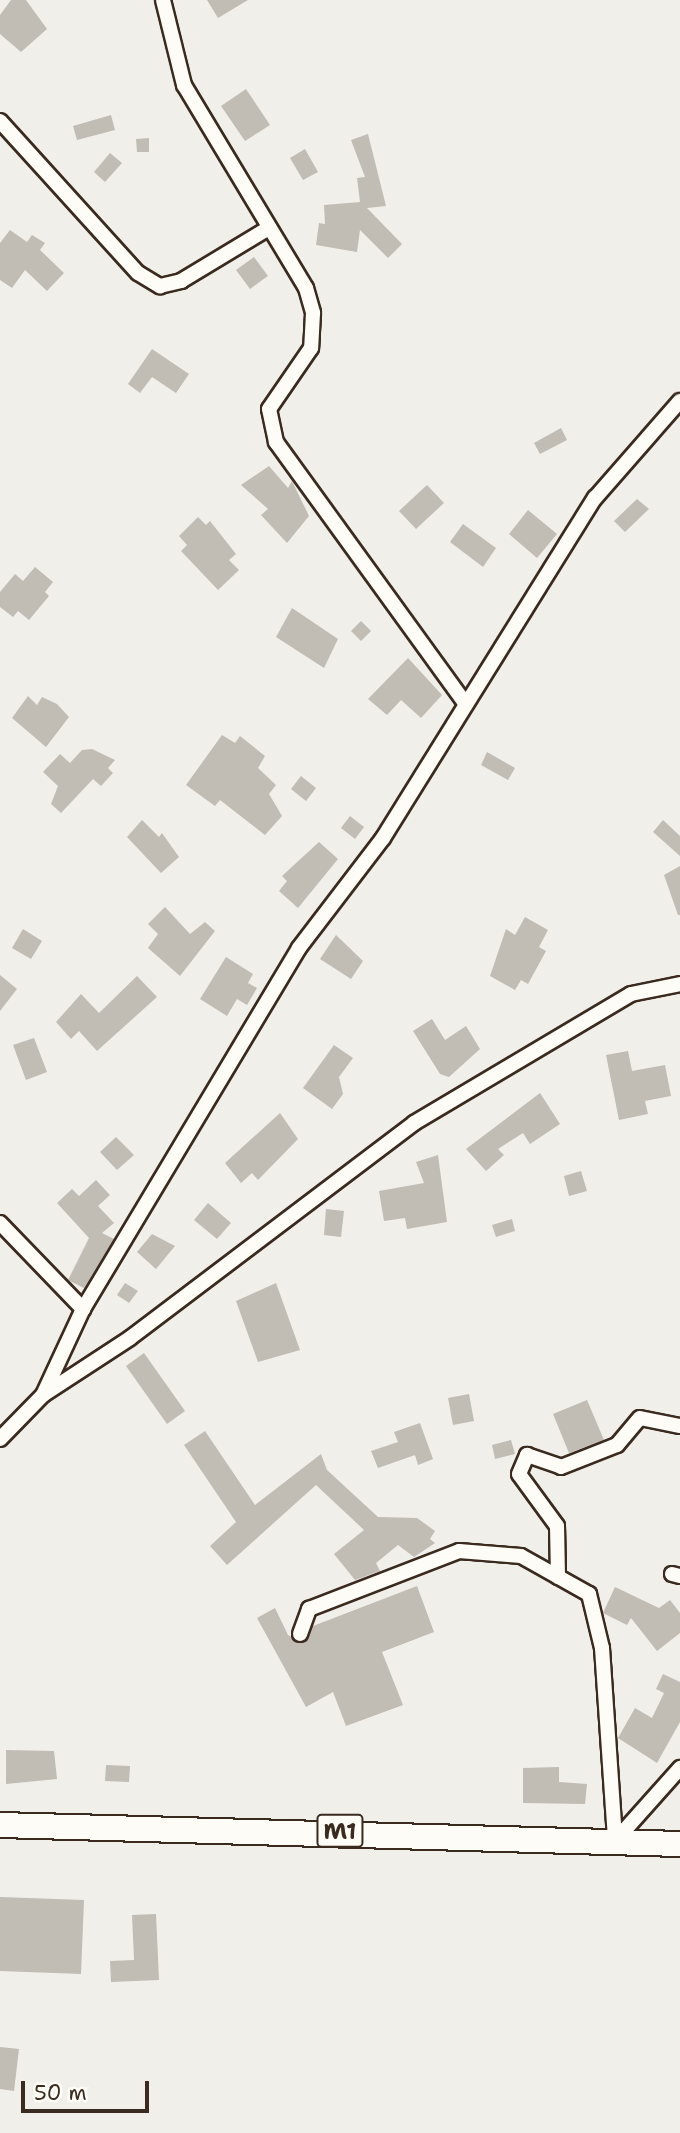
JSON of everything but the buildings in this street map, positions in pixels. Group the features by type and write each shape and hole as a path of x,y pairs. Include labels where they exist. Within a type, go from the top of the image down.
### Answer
{"highway":[{"name":"M1","path":"0,1825 680,1844"}],"street":[{"path":"163,0 184,85 306,288 315,330 303,364 269,410 273,434 464,702"},
{"path":"0,121 138,273 160,286 181,281 269,228"},
{"path":"43,1395 83,1309 299,948 383,838 464,702 595,498 680,401"},
{"path":"0,1439 43,1395 130,1338 414,1123 631,993 680,984"},
{"path":"0,1223 83,1309"},
{"path":"558,1577 558,1526 519,1474 527,1455 561,1467 617,1445 640,1418 680,1426"},
{"path":"300,1634 309,1609 459,1551 521,1556 589,1594 602,1648 615,1841"},
{"path":"615,1841 680,1768"}]}
